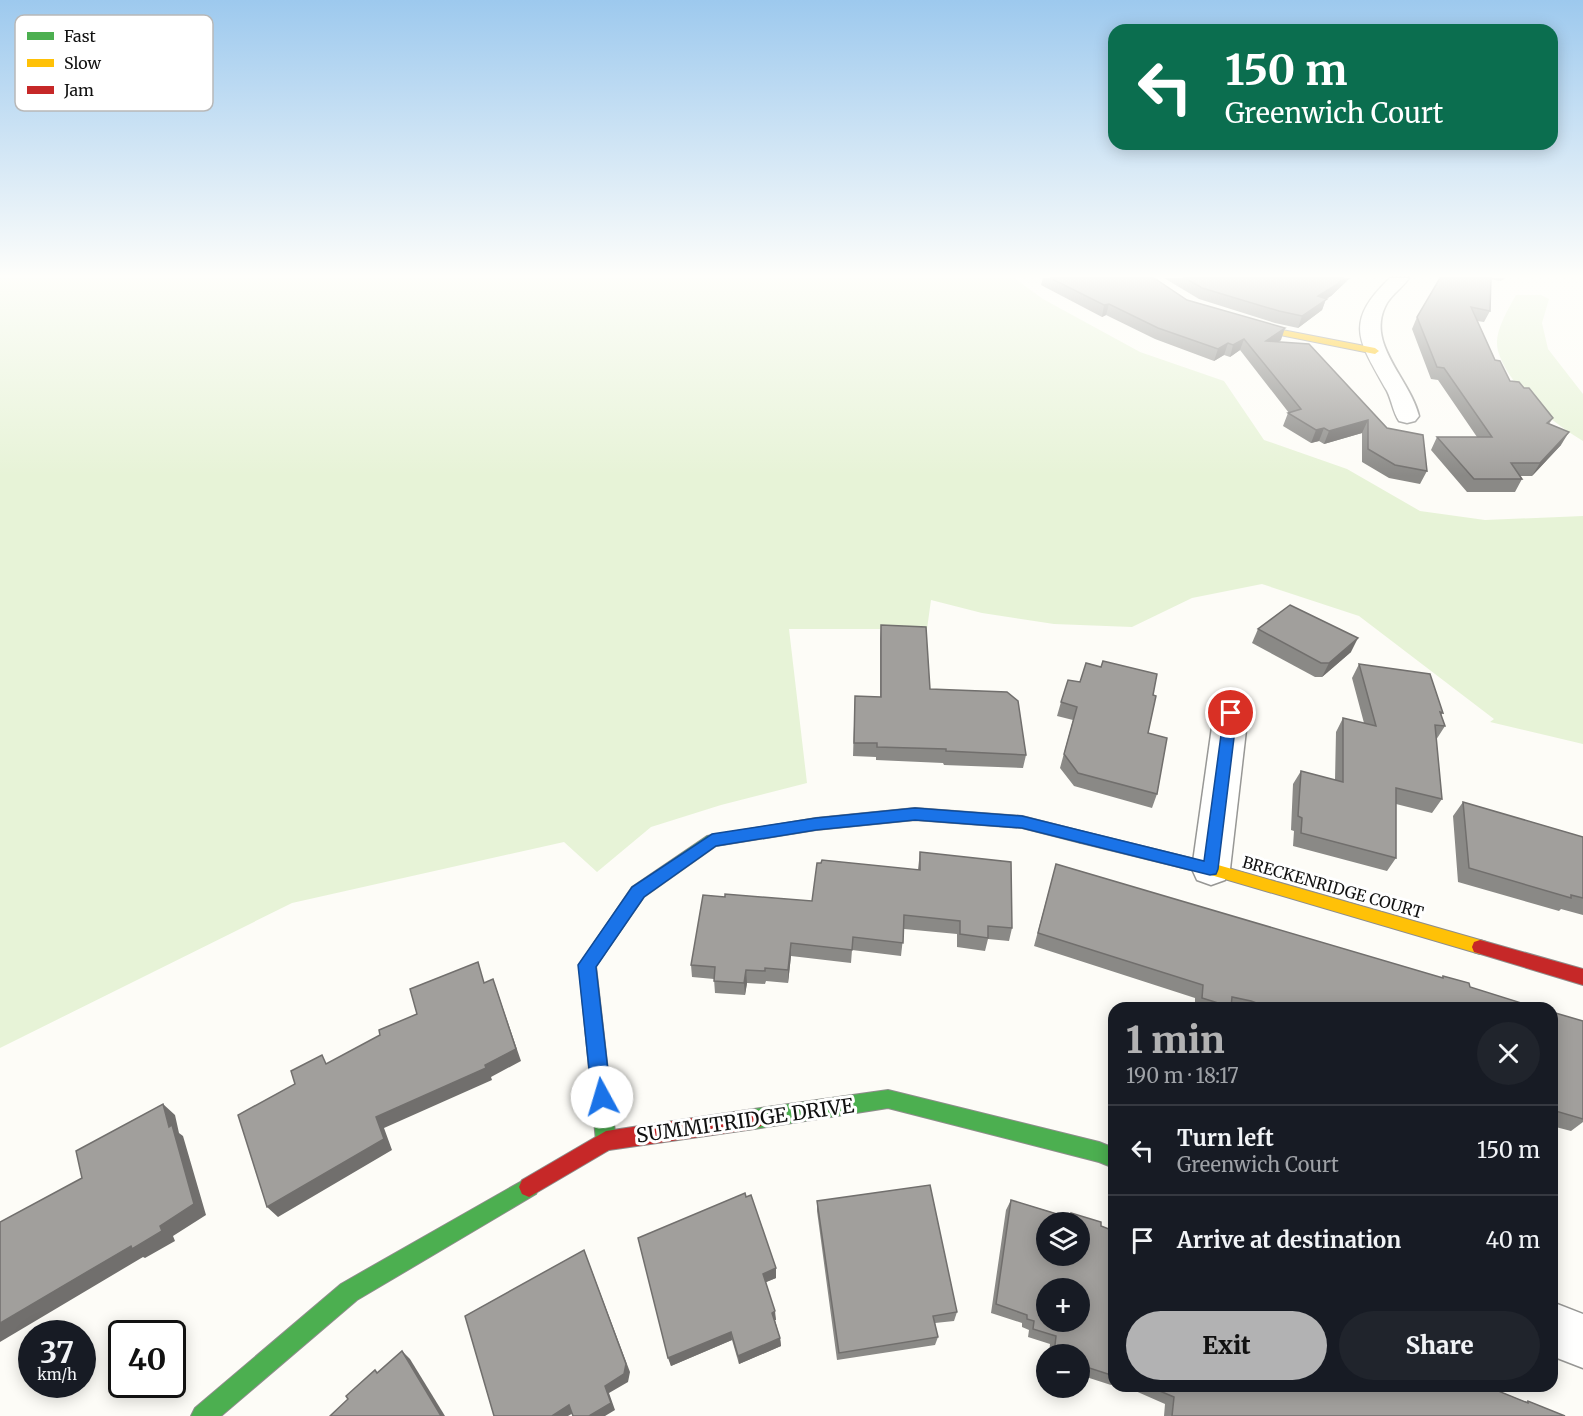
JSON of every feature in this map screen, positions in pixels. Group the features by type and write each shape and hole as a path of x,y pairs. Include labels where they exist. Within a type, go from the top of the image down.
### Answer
{"street":[{"path":"1340,344 1375,351"},
{"path":"1374,344 1375,351 1404,402 1407,416"},
{"path":"1210,869 1231,713"},
{"name":"BRECKENRIDGE COURT","path":"606,1141 587,965 638,892 712,840 816,824 915,814 1022,822 1210,869 1583,977"},
{"name":"SUMMITRIDGE DRIVE","path":"202,1416 349,1292 606,1141 888,1099 1108,1156"},
{"path":"1558,1331 1583,1341"}],"green space":[{"path":"0,344 1126,344 1140,352 1224,381 1264,440 1347,469 1420,511 1485,520 1583,516 1583,744 1490,722 1494,719 1359,616 1262,584 1192,598 1132,627 1054,624 982,613 931,600 927,629 789,629 807,783 721,805 651,827 597,872 564,842 292,903 0,1048"},
{"path":"1497,344 1547,344 1548,349 1583,394 1583,441 1533,403 1512,378 1498,351"}],"building":[{"path":"1204,344 1226,344 1218,349"},
{"path":"1248,344 1309,344 1387,428 1423,435 1427,471 1395,465 1368,449 1368,420 1329,431 1324,428 1316,430 1288,413 1301,409"},
{"path":"1428,344 1488,344 1495,360 1500,361 1510,381 1519,382 1524,388 1529,388 1553,418 1547,423 1569,432 1540,463 1511,463 1522,479 1474,479 1437,437 1492,437 1444,368 1437,367"},
{"path":"1290,605 1358,638 1329,663 1321,663 1258,629"},
{"path":"881,625 926,627 930,689 1007,692 1018,701 1026,755 877,747 877,743 854,743 855,696 881,697"},
{"path":"1103,661 1157,674 1153,695 1156,696 1148,733 1167,738 1157,794 1078,773 1064,754 1077,707 1061,702 1068,680 1080,682 1086,663 1101,667"},
{"path":"1359,664 1430,674 1443,713 1440,712 1445,726 1435,725 1442,799 1396,788 1396,858 1301,833 1302,818 1298,816 1301,771 1343,782 1343,718 1376,726"},
{"path":"1463,802 1583,837 1583,898 1571,895 1571,898 1469,868"},
{"path":"920,852 1011,862 1012,928 988,926 988,938 960,934 960,921 904,915 903,943 853,937 852,950 791,943 788,970 765,968 765,971 746,970 744,983 714,981 715,967 691,965 703,895 725,897 725,894 812,901 817,863 821,863 822,860 920,870"},
{"path":"1056,864 1443,978 1443,976 1469,983 1470,987 1518,1002 1254,1002 1232,997 1232,1002 1215,1002 1202,998 1203,985 1038,933"},
{"path":"478,962 484,983 493,979 516,1049 485,1065 486,1068 376,1117 384,1139 267,1207 238,1115 295,1084 291,1071 322,1055 326,1064 380,1035 379,1030 417,1014 410,989"},
{"path":"1558,1014 1583,1021 1583,1119 1558,1112"},
{"path":"163,1104 169,1127 172,1125 194,1204 160,1226 162,1231 132,1249 131,1246 0,1323 0,1222 82,1178 76,1151"},
{"path":"930,1185 957,1312 933,1316 938,1337 839,1353 817,1201"},
{"path":"745,1193 746,1197 751,1195 776,1268 763,1274 775,1311 772,1313 780,1338 738,1356 731,1332 668,1358 638,1238"},
{"path":"1011,1200 1050,1212 1036,1212 1036,1266 1090,1266 1090,1219 1101,1222 1101,1226 1108,1229 1108,1374 1090,1368 1090,1344 1055,1344 1056,1336 1043,1332 1090,1332 1090,1278 1036,1278 1036,1330 1033,1329 1034,1321 1027,1319 1027,1315 996,1304"},
{"path":"584,1250 626,1364 624,1374 605,1386 611,1403 589,1416 573,1416 569,1405 552,1416 494,1416 465,1316"},
{"path":"402,1351 441,1416 330,1416 348,1399 346,1396 375,1370 377,1373"},
{"path":"1162,1392 1501,1392 1565,1416 1172,1416 1174,1397"}],"traffic: fast":[{"path":"606,1141 587,965 638,892 712,840 816,824 915,814 1022,822 1081,837"},
{"path":"754,1119 888,1099 1108,1156"},
{"path":"203,1416 349,1292 529,1187"}],"traffic: slow":[{"path":"1340,344 1375,351"},
{"path":"1081,837 1211,869 1480,947"}],"traffic: jam":[{"path":"1480,947 1583,977"},
{"path":"529,1187 606,1141 754,1119"}],"route":[{"path":"602,1097 587,965 638,892 712,840 816,824 915,814 1022,822 1210,869 1231,713"}]}
